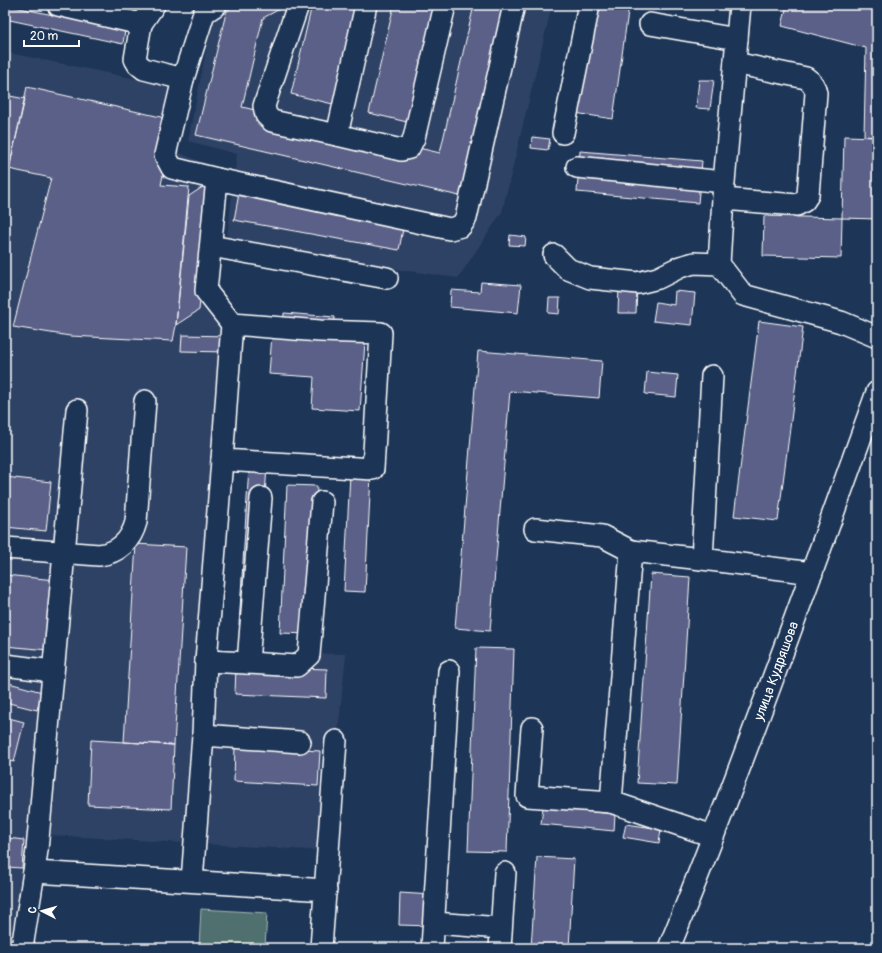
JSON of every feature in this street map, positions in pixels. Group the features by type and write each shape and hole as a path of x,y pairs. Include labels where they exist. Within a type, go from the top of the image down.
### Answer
{"street":[{"path":"58,5 141,24"},
{"path":"154,5 141,24 135,59 144,69 183,80"},
{"path":"298,5 264,106 266,115 272,121 401,150 409,148 414,138 445,5"},
{"path":"337,135 366,5"},
{"path":"208,8 183,80 165,155 172,168 450,229 461,226 466,218 514,5"},
{"path":"563,133 589,5"},
{"path":"740,5 723,191 719,264 743,295 842,322 877,337"},
{"path":"650,24 737,39"},
{"path":"577,167 723,191 797,205 804,201 808,195 816,93 813,84 806,78 735,63"},
{"path":"192,881 203,735 206,661 232,324 206,291 217,179"},
{"path":"211,246 387,278"},
{"path":"554,255 568,269 590,278 638,283 658,278 680,267 694,263 719,264"},
{"path":"222,460 373,469 381,333 320,331 232,324"},
{"path":"702,559 712,376"},
{"name":"улица Кудряшова","path":"669,948 713,836 812,573 877,392"},
{"path":"5,548 99,555 106,554 120,548 126,543 134,530 136,522 145,401"},
{"path":"22,948 34,872 77,410"},
{"path":"248,663 261,498"},
{"path":"206,661 297,666 309,655 322,502"},
{"path":"535,529 602,536 631,552 702,559 812,573"},
{"path":"611,802 631,552"},
{"path":"5,665 52,671"},
{"path":"432,948 449,671"},
{"path":"532,728 526,796 611,802 713,836"},
{"path":"203,735 300,742"},
{"path":"321,948 336,741"},
{"path":"34,872 326,890"},
{"path":"434,923 500,938 505,873"}],"shaded area":[{"path":"215,5 552,5 502,212 458,278 226,245 237,154 188,141"},
{"path":"5,52 185,89 175,151 221,170 208,311 232,334 206,652 346,654 326,851 30,834 20,948 5,948"}],"green space":[{"path":"201,909 267,913 265,948 199,948"}],"building":[{"path":"5,5 125,30 123,44 5,19"},
{"path":"232,5 287,5 263,18 242,107 440,153 474,5 513,5 468,198 196,135 226,13"},
{"path":"312,5 360,5 337,105 291,94"},
{"path":"394,5 434,5 407,122 369,113"},
{"path":"590,5 629,5 613,119 575,113"},
{"path":"787,5 877,5 877,137 864,136 866,48 782,26"},
{"path":"699,80 714,80 710,109 696,108"},
{"path":"27,87 174,120 161,185 189,187 176,325 173,341 70,336 13,327 51,178 9,169"},
{"path":"5,95 25,99 10,164 5,163"},
{"path":"844,136 877,137 877,219 842,218"},
{"path":"532,137 550,139 548,150 531,148"},
{"path":"580,151 702,161 698,203 577,192"},
{"path":"212,181 199,310 176,325 189,196"},
{"path":"241,183 406,213 399,250 234,220"},
{"path":"764,216 842,218 841,258 763,256"},
{"path":"510,235 526,237 525,246 509,245"},
{"path":"481,282 521,285 518,313 450,307 451,290 480,292"},
{"path":"619,287 637,287 636,313 618,313"},
{"path":"675,291 695,293 692,325 653,321 656,302 674,305"},
{"path":"549,298 560,298 559,314 548,313"},
{"path":"284,313 335,317 334,340 365,342 360,411 312,408 314,377 269,374 272,334 283,335"},
{"path":"759,321 803,327 778,521 734,516"},
{"path":"182,335 228,336 227,352 181,351"},
{"path":"478,351 602,361 599,398 510,391 490,631 455,628"},
{"path":"647,372 678,375 676,397 645,394"},
{"path":"250,451 268,452 256,626 239,625"},
{"path":"350,474 371,475 365,592 344,591"},
{"path":"5,477 51,482 46,531 5,527"},
{"path":"287,485 317,486 310,634 280,633"},
{"path":"136,544 186,547 174,745 124,742"},
{"path":"651,574 690,577 677,785 637,783"},
{"path":"5,575 55,580 48,650 5,646"},
{"path":"476,648 514,649 507,852 468,851"},
{"path":"236,666 327,669 326,698 235,694"},
{"path":"5,682 42,692 37,710 5,702"},
{"path":"5,717 24,722 14,762 5,760"},
{"path":"91,740 174,745 171,809 88,805"},
{"path":"235,746 320,751 318,786 234,781"},
{"path":"543,807 615,814 614,831 541,824"},
{"path":"626,824 661,829 659,843 623,837"},
{"path":"8,838 24,840 22,868 5,867"},
{"path":"537,857 574,859 569,948 531,948"},
{"path":"400,893 432,895 431,926 399,925"}]}
